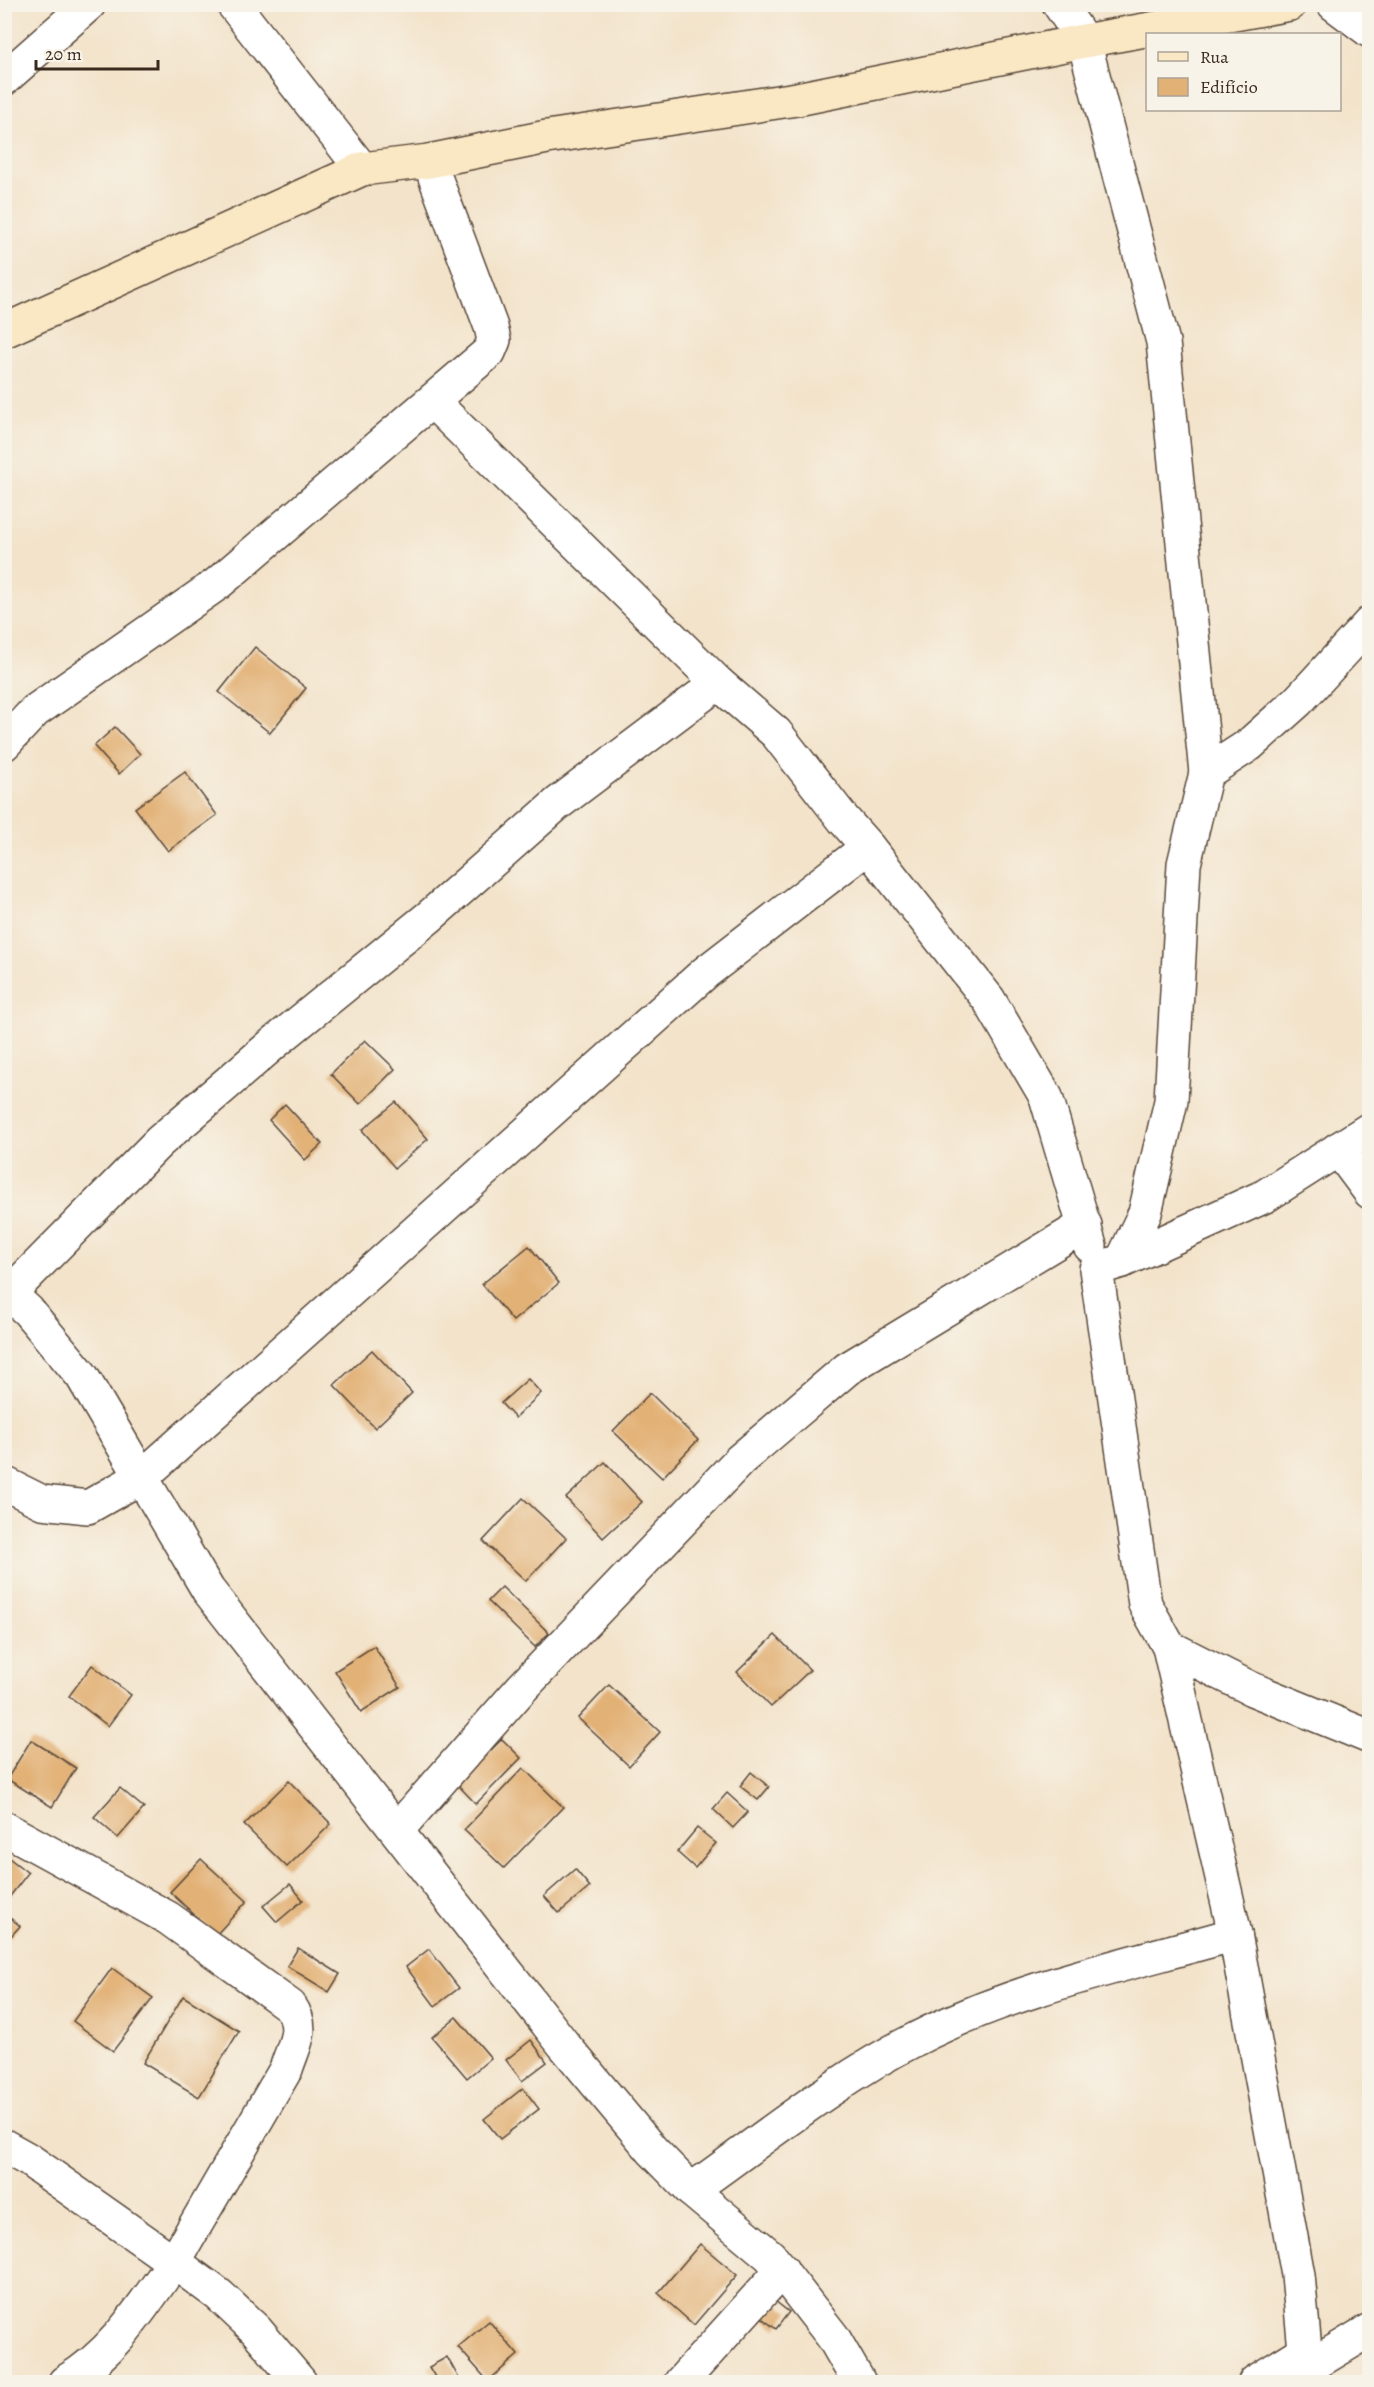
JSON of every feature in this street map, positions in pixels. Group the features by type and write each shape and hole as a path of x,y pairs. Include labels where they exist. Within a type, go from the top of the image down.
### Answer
{"street":[{"path":"4,79 89,4"},
{"path":"233,4 362,169"},
{"path":"1059,4 1084,41 1163,342 1206,774 1185,864 1171,1101 1145,1213 1109,1265"},
{"path":"4,331 362,169 429,161 547,137 797,99 1084,41 1290,4"},
{"path":"1334,4 1370,31"},
{"path":"4,744 35,711 217,584 297,514 434,402 489,352 494,339 491,327 429,161"},
{"path":"434,402 718,683 776,733 989,1000 1046,1097 1085,1225 1109,1265 1145,1604 1169,1647 1234,1934 1298,2275 1307,2367"},
{"path":"1206,774 1249,745 1298,701 1370,623"},
{"path":"718,683 557,804 429,917 274,1043 159,1142 7,1292 28,1311 82,1376 143,1476 208,1590 564,2045 652,2150 691,2190 770,2256 833,2337 859,2382"},
{"path":"4,1483 42,1502 88,1507 143,1476 706,972 868,847"},
{"path":"1109,1265 1264,1196 1370,1129"},
{"path":"1338,1149 1370,1192"},
{"path":"397,1830 522,1688 740,1460 847,1369 1085,1225"},
{"path":"1169,1647 1252,1689 1370,1737"},
{"path":"4,1828 168,1918 290,2006 298,2018 297,2036 286,2069 174,2262 126,2330 95,2360 64,2382"},
{"path":"691,2190 848,2078 914,2040 976,2011 1030,1993 1234,1934"},
{"path":"4,2146 29,2160 219,2295 256,2330 300,2382"},
{"path":"681,2382 782,2270"},
{"path":"1255,2382 1307,2367 1370,2330"}],"building":[{"path":"255,647 306,688 270,733 219,692"},
{"path":"115,727 140,754 119,774 94,746"},
{"path":"185,772 217,815 168,851 135,808"},
{"path":"365,1040 395,1069 360,1104 331,1074"},
{"path":"396,1102 428,1139 395,1168 362,1130"},
{"path":"285,1104 322,1144 305,1160 269,1120"},
{"path":"529,1246 559,1283 513,1321 482,1284"},
{"path":"372,1350 412,1393 375,1428 334,1385"},
{"path":"528,1379 541,1393 515,1418 501,1403"},
{"path":"650,1393 698,1440 662,1478 613,1431"},
{"path":"605,1462 642,1502 603,1538 566,1498"},
{"path":"523,1498 566,1538 526,1581 483,1541"},
{"path":"502,1587 549,1633 535,1647 488,1601"},
{"path":"775,1635 810,1670 771,1707 737,1672"},
{"path":"374,1646 400,1687 361,1712 335,1671"},
{"path":"92,1665 131,1695 108,1726 69,1696"},
{"path":"609,1685 660,1732 629,1766 578,1718"},
{"path":"502,1739 521,1758 476,1804 457,1784"},
{"path":"31,1740 76,1768 52,1807 7,1779"},
{"path":"523,1768 563,1807 504,1868 464,1830"},
{"path":"751,1772 769,1787 758,1800 740,1786"},
{"path":"289,1781 331,1824 287,1867 244,1825"},
{"path":"120,1788 144,1808 118,1838 94,1817"},
{"path":"727,1793 748,1812 733,1828 713,1809"},
{"path":"697,1828 716,1843 695,1868 677,1852"},
{"path":"9,1858 28,1873 4,1904 4,1864"},
{"path":"201,1859 247,1901 216,1935 170,1892"},
{"path":"575,1869 590,1887 559,1913 544,1896"},
{"path":"290,1884 303,1900 277,1922 263,1906"},
{"path":"4,1913 20,1926 4,1944"},
{"path":"298,1948 340,1974 329,1992 287,1966"},
{"path":"429,1949 459,1988 435,2006 406,1967"},
{"path":"112,1968 153,1998 113,2051 73,2021"},
{"path":"183,1996 239,2031 199,2097 143,2063"},
{"path":"456,2017 491,2058 467,2078 432,2037"},
{"path":"531,2040 547,2062 522,2081 506,2060"},
{"path":"523,2088 539,2109 500,2139 484,2119"},
{"path":"700,2244 737,2275 694,2325 658,2293"},
{"path":"771,2298 789,2312 776,2329 758,2315"},
{"path":"489,2321 518,2355 488,2381 458,2347"},
{"path":"447,2357 461,2382 438,2382 429,2367"}]}
